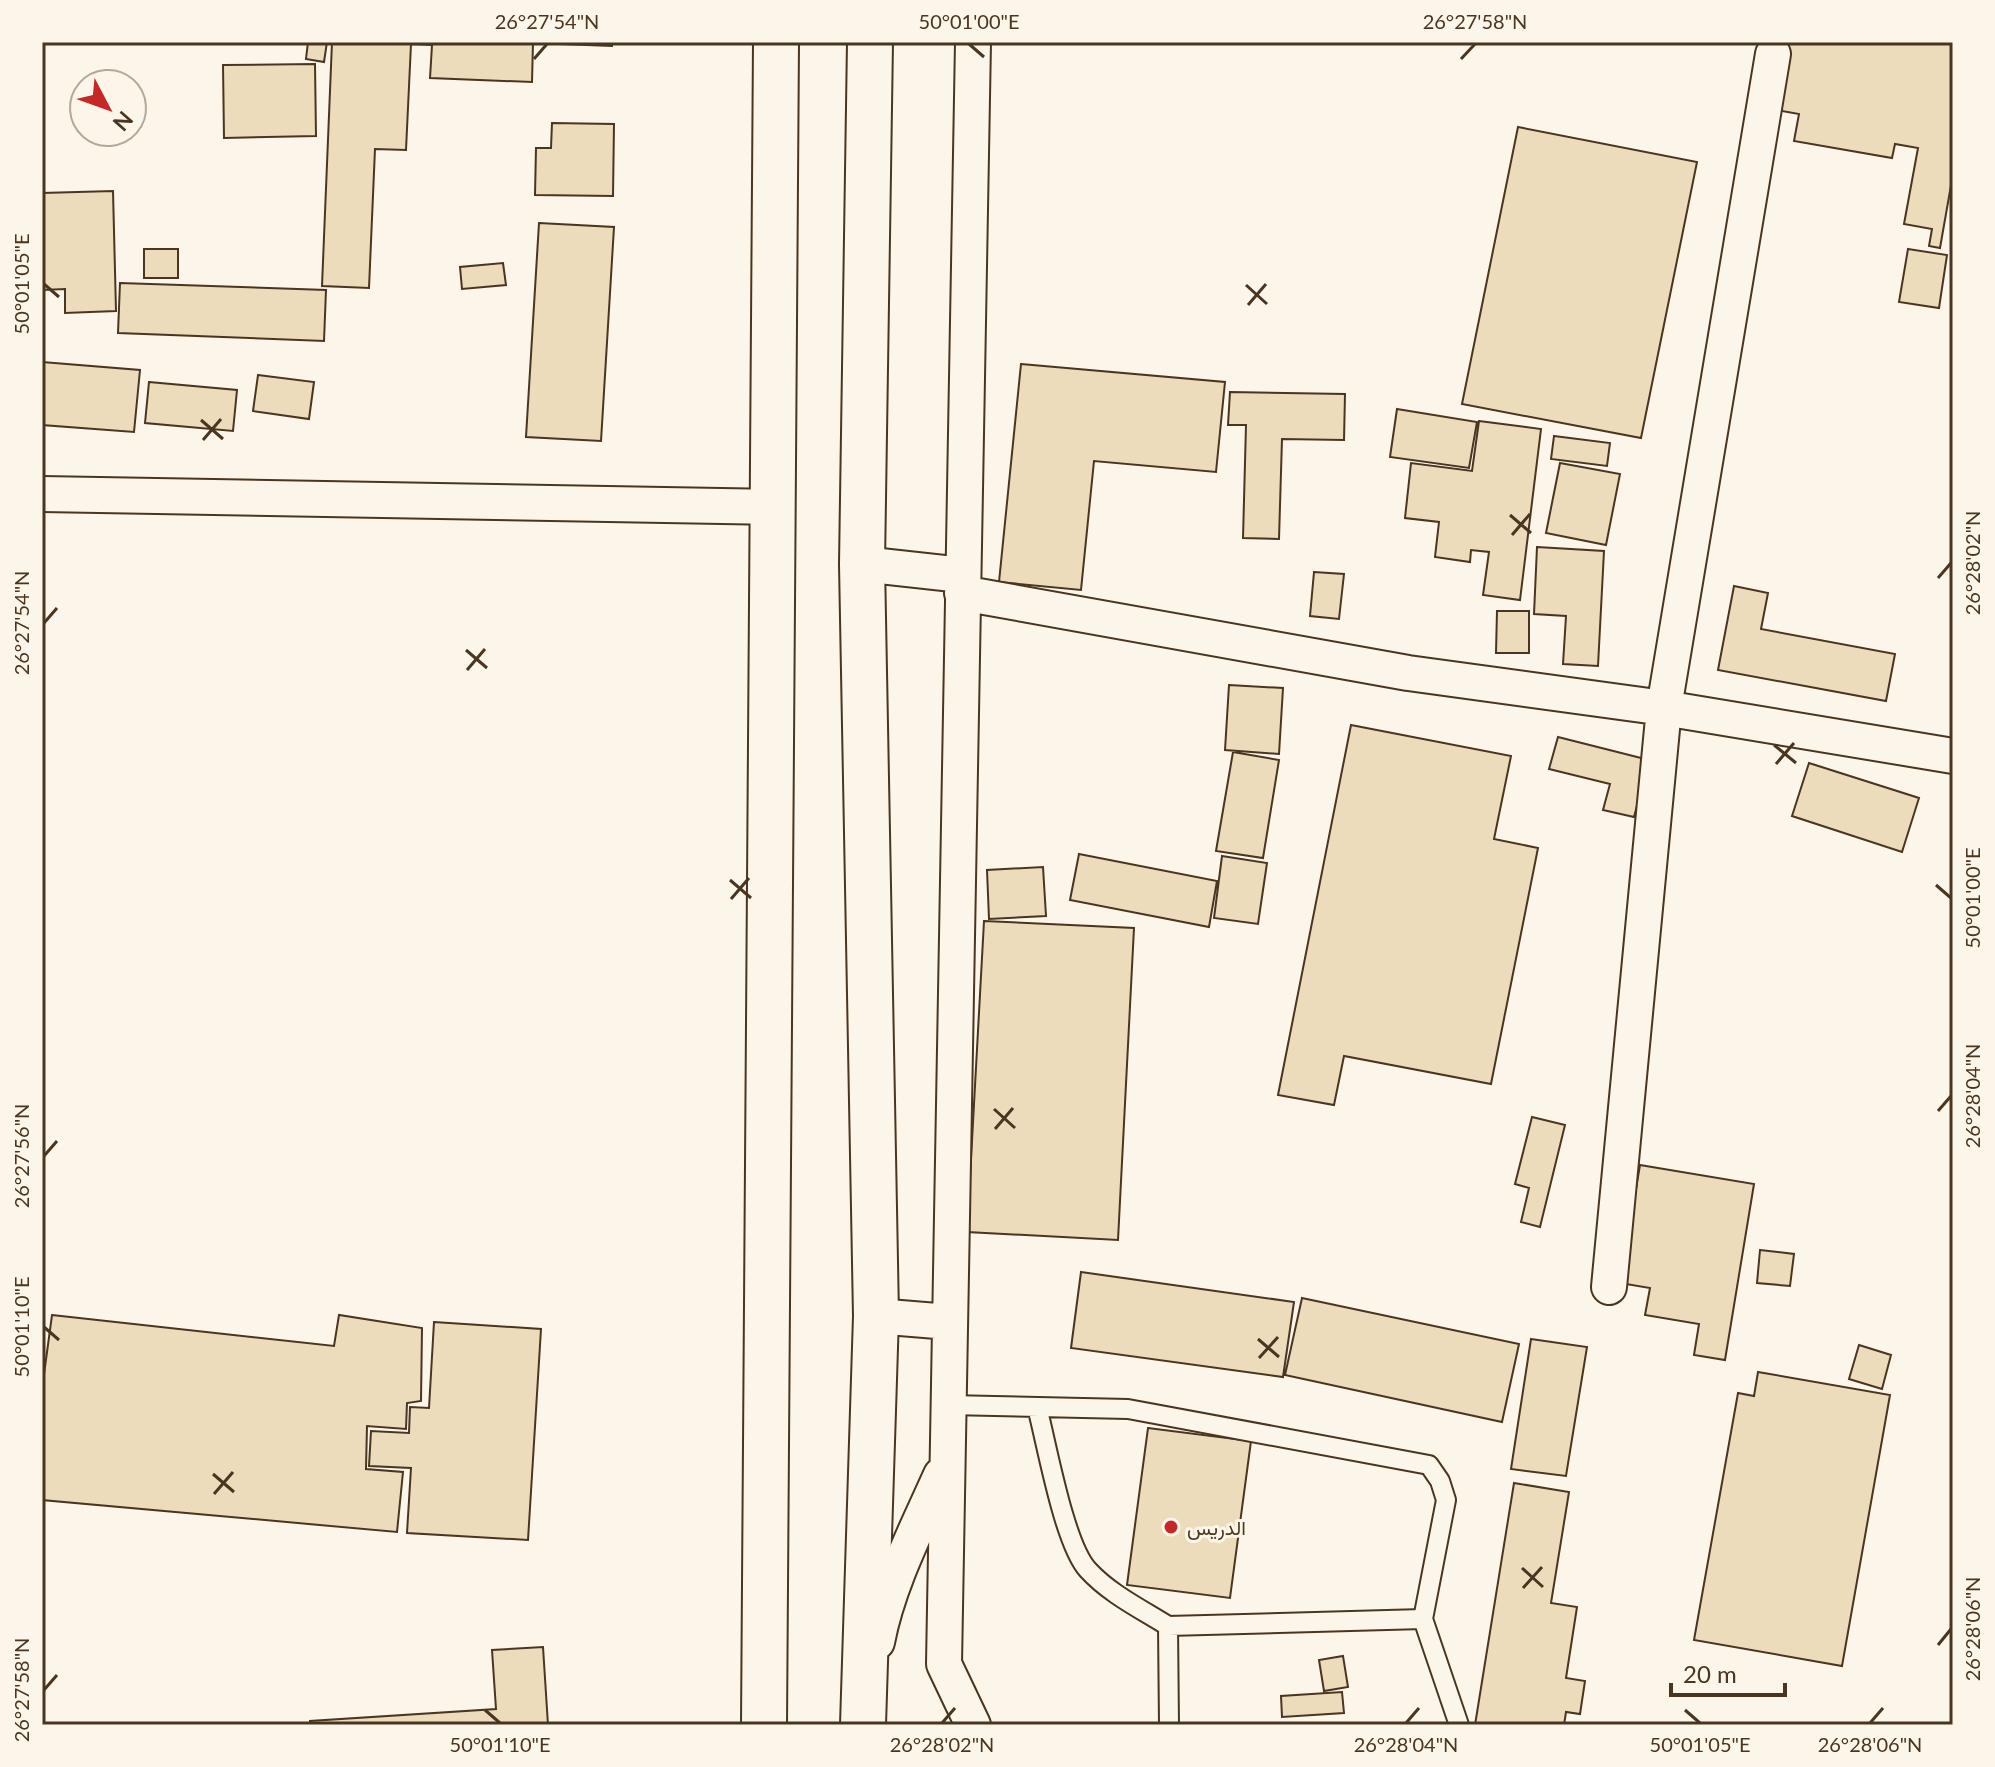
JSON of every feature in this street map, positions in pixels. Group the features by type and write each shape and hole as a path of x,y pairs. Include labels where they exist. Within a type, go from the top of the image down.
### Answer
{"main road":[{"path":"764,1725 776,42"},
{"path":"863,1725 876,1316 862,564 870,42"}],"street":[{"path":"973,42 944,1664 973,1725"},
{"path":"1609,1287 1664,708 1773,54"},
{"path":"42,494 773,507"},
{"path":"862,564 1408,673 1664,708 1953,756"},
{"path":"876,1316 949,1322"},
{"path":"863,1725 882,1614 947,1462"}],"lane":[{"path":"948,1405 1128,1409 1429,1465 1440,1481 1446,1500 1423,1619 1459,1725"},
{"path":"1037,1407 1072,1542 1085,1567 1106,1587 1168,1626 1423,1619"},
{"path":"1168,1626 1169,1725"}],"building":[{"path":"308,42 327,42 324,62 306,59"},
{"path":"332,42 613,42 612,46 533,43 532,82 430,78 432,45 411,44 406,150 375,149 369,288 322,286"},
{"path":"1789,42 1953,42 1953,174 1940,248 1929,246 1932,229 1904,224 1918,148 1895,144 1892,158 1794,141 1799,114 1777,110"},
{"path":"315,64 316,136 224,138 223,65"},
{"path":"552,123 614,124 613,196 535,195 536,148 551,148"},
{"path":"1518,127 1697,162 1641,438 1462,404"},
{"path":"113,191 116,311 65,313 65,289 42,290 42,193"},
{"path":"539,223 614,227 601,441 526,437"},
{"path":"144,249 178,249 178,278 144,278"},
{"path":"1908,249 1947,255 1939,308 1899,302"},
{"path":"503,263 506,285 462,289 460,267"},
{"path":"120,283 326,290 324,341 118,333"},
{"path":"42,362 140,370 134,432 42,425"},
{"path":"1021,364 1225,382 1216,472 1094,461 1081,590 999,582"},
{"path":"258,375 314,382 309,419 253,411"},
{"path":"149,382 237,390 233,431 145,423"},
{"path":"1230,392 1345,394 1344,440 1282,439 1279,539 1243,538 1246,425 1228,425"},
{"path":"1397,409 1477,422 1469,468 1390,457"},
{"path":"1479,421 1541,429 1520,600 1483,595 1489,552 1471,550 1470,562 1435,557 1439,522 1405,518 1411,463 1472,471"},
{"path":"1554,436 1610,443 1607,466 1551,459"},
{"path":"1560,463 1620,474 1606,545 1546,533"},
{"path":"1537,547 1604,551 1598,666 1563,664 1566,616 1534,614"},
{"path":"1314,572 1344,574 1339,619 1310,616"},
{"path":"1734,586 1768,593 1761,629 1895,654 1886,701 1718,670"},
{"path":"1497,611 1529,611 1529,653 1496,653"},
{"path":"1229,685 1283,688 1279,754 1225,750"},
{"path":"1351,725 1511,756 1494,839 1538,848 1491,1084 1344,1056 1334,1105 1278,1095"},
{"path":"1558,737 1649,760 1634,817 1603,810 1610,784 1549,769"},
{"path":"1233,752 1279,760 1263,858 1216,851"},
{"path":"1809,763 1919,798 1902,852 1792,816"},
{"path":"1079,854 1217,881 1209,927 1070,900"},
{"path":"1222,856 1267,863 1258,924 1214,918"},
{"path":"1043,867 1046,916 989,919 987,870"},
{"path":"984,921 1134,928 1118,1240 967,1232"},
{"path":"1532,1117 1565,1125 1540,1227 1521,1222 1529,1188 1515,1184"},
{"path":"1640,1165 1754,1184 1725,1360 1694,1355 1699,1324 1645,1315 1650,1288 1620,1283"},
{"path":"1760,1250 1794,1254 1790,1286 1757,1283"},
{"path":"1081,1272 1294,1302 1283,1377 1071,1348"},
{"path":"1302,1298 1519,1344 1502,1422 1285,1375"},
{"path":"52,1315 334,1346 339,1315 422,1328 421,1401 407,1403 406,1429 367,1426 366,1469 403,1472 397,1532 42,1500 42,1389"},
{"path":"434,1322 541,1329 528,1540 407,1533 411,1468 369,1466 371,1431 409,1433 410,1407 429,1408"},
{"path":"1531,1339 1587,1347 1566,1476 1511,1469"},
{"path":"1859,1345 1891,1355 1882,1389 1849,1379"},
{"path":"1758,1372 1890,1395 1842,1666 1694,1640 1738,1393 1754,1396"},
{"path":"1148,1428 1251,1441 1230,1598 1127,1585"},
{"path":"1514,1483 1569,1492 1551,1603 1577,1607 1566,1678 1585,1681 1580,1714 1566,1712 1564,1725 1475,1725"},
{"path":"543,1647 548,1725 310,1725 310,1721 496,1709 492,1650"},
{"path":"1343,1656 1348,1687 1324,1691 1319,1660"},
{"path":"1342,1692 1344,1713 1282,1717 1281,1696"}],"place":[{"name":"الدريس","path":"1171,1527"}]}
